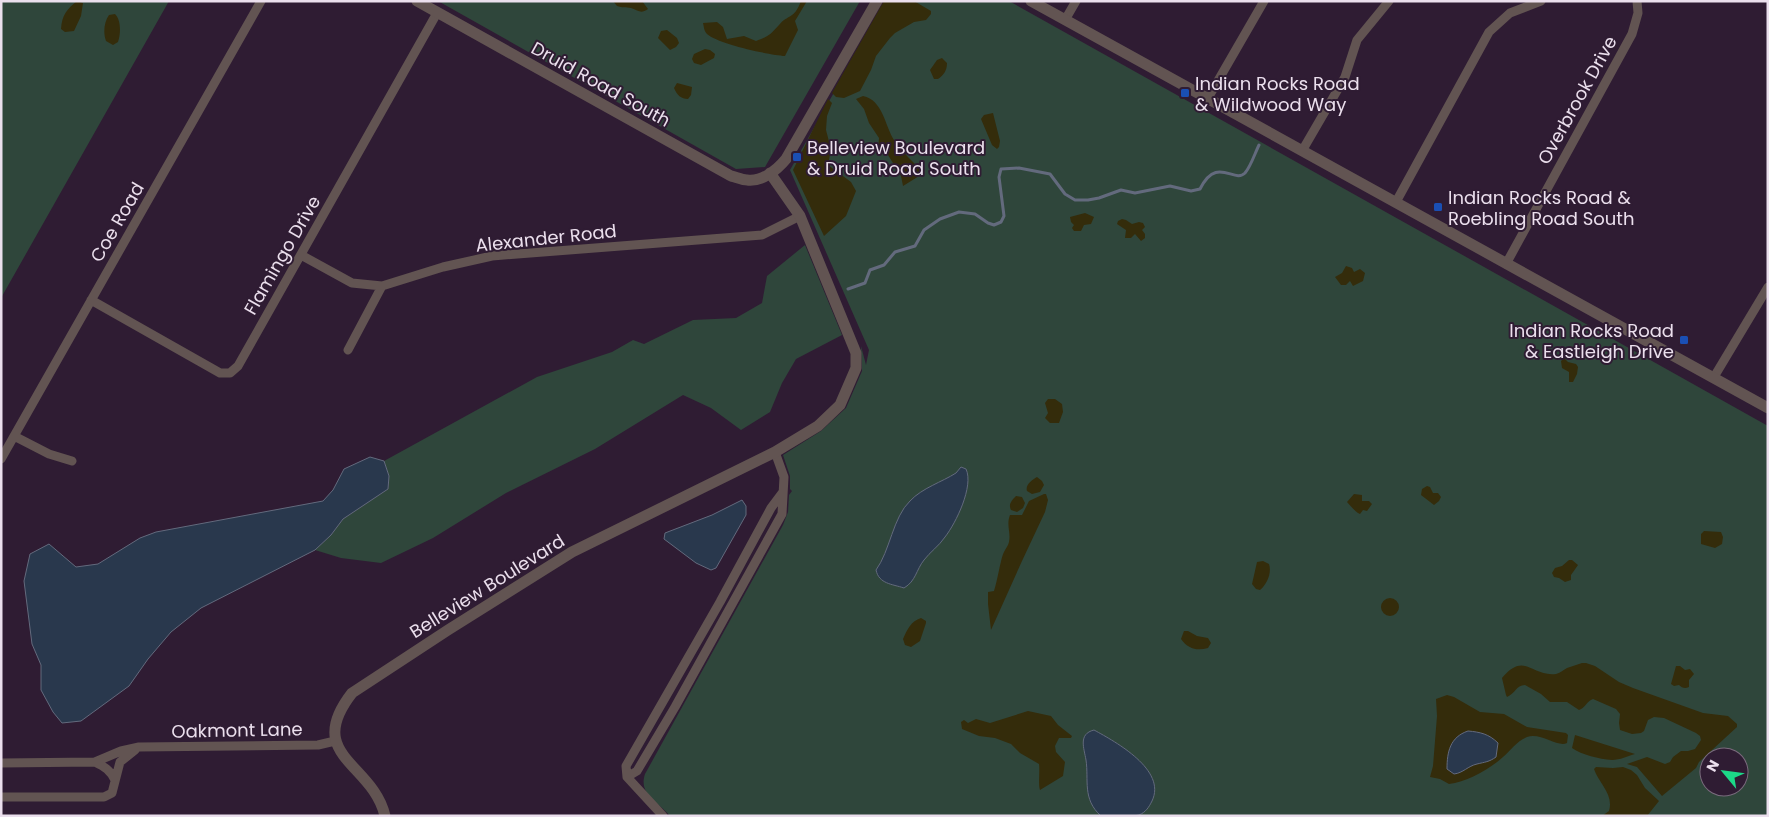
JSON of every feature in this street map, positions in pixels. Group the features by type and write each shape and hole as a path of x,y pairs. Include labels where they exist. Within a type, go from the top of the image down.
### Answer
{"street":[{"name":"Coe Road","path":"1,459 261,1"},
{"name":"Druid Road South","path":"417,1 731,176 749,181 770,173"},
{"path":"770,173 778,168 786,159 877,1"},
{"path":"1032,1 1768,408"},
{"path":"1066,20 1076,1"},
{"path":"1208,98 1264,1"},
{"path":"1302,151 1345,77 1357,40 1389,1"},
{"path":"1396,202 1489,32 1510,13 1541,1"},
{"name":"Overbrook Drive","path":"1506,264 1632,34 1638,12 1636,1"},
{"name":"Flamingo Drive","path":"91,300 220,373 230,373 238,366 437,13"},
{"name":"Belleview Boulevard","path":"335,741 335,721 352,693 572,552 775,452 818,426 840,405 856,368 856,353 800,216 770,173"},
{"name":"Alexander Road","path":"301,255 352,283 382,286 443,267 492,256 762,235 800,216"},
{"path":"348,350 382,286"},
{"path":"1714,378 1768,288"},
{"path":"14,436 49,454 72,461"},
{"path":"663,816 627,777 637,771 675,708 782,514 784,477 775,452"},
{"path":"335,741 342,754 373,789 383,807 385,816"},
{"name":"Oakmont Lane","path":"1,763 94,762 121,751 139,747 318,745 335,741"},
{"path":"1,798 104,797 112,793 120,762 139,747"},
{"path":"94,762 111,772 115,780"}],"green space":[{"path":"1,1 169,1 1,298"},
{"path":"438,1 860,1 765,167 736,169"},
{"path":"886,1 1009,1 1768,426 1768,816 670,816 647,793 644,787 645,774 783,525 788,512 789,495 792,491 790,489 790,476 783,455 821,431 846,408 862,371 861,346 866,365 869,350 790,170"},
{"path":"805,245 842,335 796,359 782,383 770,412 741,430 711,408 683,395 595,449 506,493 433,538 381,563 341,558 315,550 331,535 343,519 388,489 389,476 384,461 537,377 612,352 633,340 644,344 693,320 736,318 762,303 767,276"}],"sand":[{"path":"77,1 83,3 81,16 74,31 65,32 61,29 64,16"},
{"path":"613,1 642,1 648,9 640,12 631,8 617,6"},
{"path":"801,1 807,1 795,21 798,30 785,56 768,54 722,42 707,34 704,29 703,23 717,22 723,27 727,39 744,36 756,41 769,35 793,14"},
{"path":"884,1 914,1 931,11 931,14 926,20 914,22 890,38 876,56 860,91 844,98 836,97 832,93"},
{"path":"115,14 120,31 118,42 113,45 106,41 104,35 109,15"},
{"path":"667,30 677,38 679,43 670,50 658,38 661,31"},
{"path":"705,49 715,54 714,58 701,65 694,63 692,59 694,54"},
{"path":"942,58 947,63 946,70 938,79 934,79 930,70 937,60"},
{"path":"677,83 692,87 691,95 688,99 676,93 674,88"},
{"path":"863,96 870,98 879,108 894,140 924,173 903,186 901,176 888,155 878,150 879,138 869,123 864,109 856,99"},
{"path":"828,99 832,103 827,116 826,130 831,149 828,165 851,182 856,191 846,216 824,236 793,170"},
{"path":"993,113 1000,141 997,149 992,145 981,119 984,115"},
{"path":"1085,213 1094,217 1091,224 1084,225 1081,231 1074,231 1072,228 1074,225 1070,217"},
{"path":"1122,219 1132,224 1143,223 1145,227 1142,230 1145,238 1141,241 1135,234 1131,238 1125,238 1126,230 1117,224"},
{"path":"1346,266 1352,268 1354,272 1360,269 1365,273 1363,281 1353,286 1350,281 1346,285 1341,285 1335,277 1342,273"},
{"path":"1564,358 1578,367 1573,382 1569,382 1569,372 1562,368 1561,361"},
{"path":"1048,399 1055,399 1062,404 1063,412 1059,423 1050,423 1045,418 1048,413 1045,403"},
{"path":"1037,477 1044,485 1040,492 1032,494 1027,491 1027,487"},
{"path":"1427,486 1430,487 1433,493 1438,493 1441,497 1434,505 1421,495 1422,489"},
{"path":"1046,494 1048,500 1045,512 991,630 988,592 994,591 1003,555 1009,542 1008,522 1010,515 1022,515 1029,501"},
{"path":"1354,494 1362,495 1362,501 1369,501 1372,504 1367,511 1363,510 1360,514 1347,502"},
{"path":"1016,496 1022,497 1025,503 1023,508 1017,512 1011,510 1010,506"},
{"path":"1704,531 1721,532 1723,537 1722,544 1715,548 1701,544 1701,534"},
{"path":"1569,560 1578,565 1571,575 1571,580 1565,582 1554,577 1552,573 1555,568 1562,566"},
{"path":"1263,561 1269,564 1270,571 1267,582 1260,590 1256,589 1252,584 1257,562"},
{"path":"1386,598 1394,598 1399,603 1397,614 1386,616 1381,611 1381,603"},
{"path":"921,618 926,623 920,641 911,647 905,645 903,639 908,629 915,621"},
{"path":"1184,631 1208,638 1211,643 1208,648 1204,649 1190,647 1181,639"},
{"path":"1582,663 1595,666 1619,682 1633,688 1703,713 1728,716 1737,724 1737,727 1715,747 1699,747 1699,762 1696,768 1662,796 1637,767 1627,764 1647,757 1665,764 1670,762 1681,751 1695,749 1701,740 1700,736 1696,733 1664,718 1654,717 1648,720 1644,731 1632,734 1620,730 1620,714 1616,709 1593,699 1579,710 1567,702 1550,702 1541,694 1525,685 1520,686 1510,696 1507,697 1506,695 1502,678 1517,666 1528,667 1547,674 1556,674"},
{"path":"1676,666 1680,666 1685,670 1690,669 1694,674 1689,680 1689,687 1684,688 1671,684"},
{"path":"1447,695 1480,712 1504,714 1527,727 1566,733 1568,735 1567,743 1563,744 1532,736 1527,737 1517,743 1492,766 1471,778 1449,784 1440,779 1430,777 1433,766 1437,716 1436,699"},
{"path":"1028,711 1051,716 1058,725 1072,736 1071,738 1059,738 1055,746 1056,752 1065,762 1063,776 1040,790 1039,764 1020,753 1011,744 995,738 979,736 962,729 961,722 964,720 968,723 976,719 990,723"},
{"path":"1575,735 1635,754 1612,760 1586,755 1572,748"},
{"path":"1596,767 1623,767 1631,770 1637,775 1645,788 1659,801 1647,816 1602,816 1609,811 1610,805 1608,794 1594,769"}],"water":[{"path":"370,457 384,461 389,476 388,489 343,519 331,535 315,550 201,608 171,632 148,659 129,686 81,721 62,723 53,712 41,690 41,665 32,644 24,581 30,554 49,544 76,567 98,564 140,538 156,532 323,501 333,490 344,469"},
{"path":"961,467 966,469 968,485 959,514 949,531 924,560 908,585 904,588 883,581 876,570 904,508 920,492 956,473"},
{"path":"742,500 746,506 746,515 716,568 711,570 696,563 664,539 665,533 712,515"},
{"path":"1094,730 1137,758 1146,768 1155,790 1152,801 1141,814 1101,816 1091,803 1083,742 1086,735"},
{"path":"1468,731 1484,734 1498,743 1496,757 1454,774 1447,769 1449,751 1453,741"}],"waterway":[{"path":"848,289 865,283 870,270 884,265 895,252 915,246 924,230 940,219 959,212 975,214 994,225 1001,222 1004,216 999,177 1001,169 1019,168 1050,174 1065,194 1075,200 1099,198 1121,190 1135,193 1170,186 1191,191 1200,189 1206,179 1213,174 1225,172 1241,175 1245,173 1259,145"}],"place":[{"name":"Indian Rocks Road & Wildwood Way","path":"1185,93"},
{"name":"Belleview Boulevard & Druid Road South","path":"797,157"},
{"name":"Indian Rocks Road & Roebling Road South","path":"1438,207"},
{"name":"Indian Rocks Road & Eastleigh Drive","path":"1684,340"}]}
